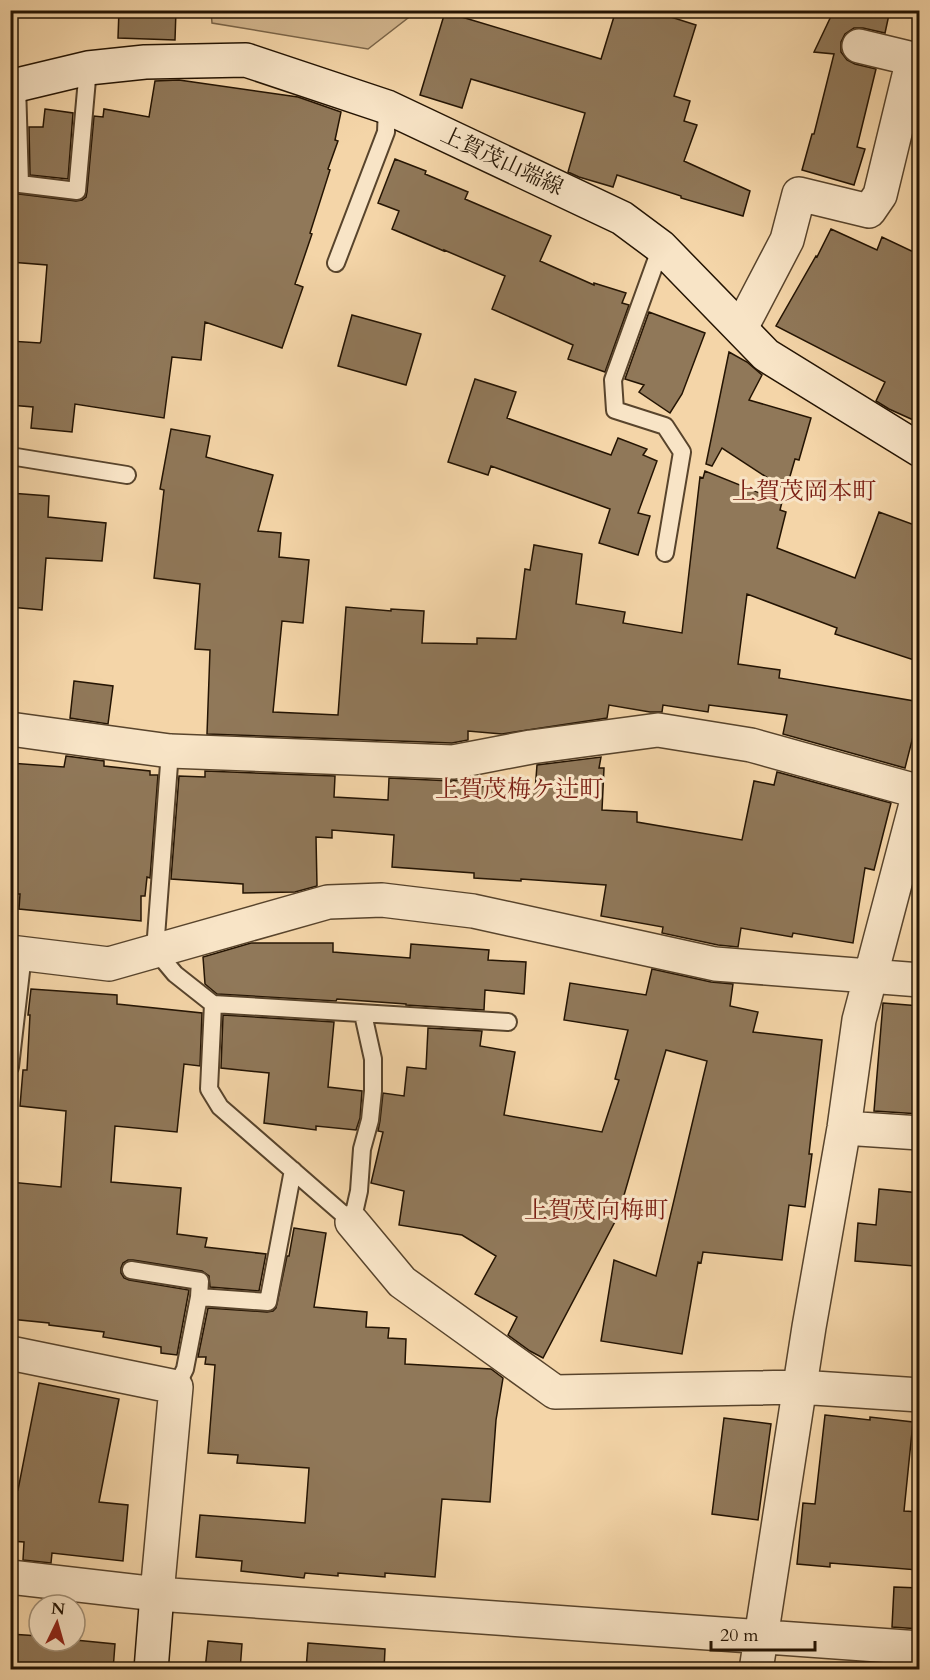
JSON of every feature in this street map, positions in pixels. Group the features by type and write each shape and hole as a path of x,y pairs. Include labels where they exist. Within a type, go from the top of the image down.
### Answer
{"street":[{"path":"741,328 787,240 799,194 869,211 880,195 916,60 858,45"},
{"name":"上賀茂山端線","path":"14,85 88,68 145,62 246,60 387,106 622,218 661,247 766,355 920,450"},
{"path":"10,729 170,751 453,762 531,747 658,730 751,745 919,791 859,1020 844,1128 799,1387 756,1670"},
{"path":"17,953 109,964 328,902 382,900 473,910 715,964 920,980"},
{"path":"844,1128 920,1133"},
{"path":"352,1222 402,1282 555,1392 799,1387 920,1395"},
{"path":"10,1353 176,1387 151,1670"},
{"path":"10,1577 157,1594 920,1648"}],"lane":[{"path":"14,85 20,184 76,191 88,68"},
{"path":"336,263 386,132 387,106"},
{"path":"661,247 613,380 615,410 666,426 682,452 665,553"},
{"path":"10,456 127,475"},
{"path":"170,751 155,950 175,974 213,1004 507,1022"},
{"path":"10,1067 17,953"},
{"path":"213,1004 209,1089 220,1107 352,1222"},
{"path":"352,1222 362,1149 370,1120 374,1091 373,1059 363,1014"},
{"path":"199,1297 268,1302 293,1170"},
{"path":"131,1270 200,1281 185,1369 176,1387"}],"shaded area":[{"path":"211,10 417,11 368,49 212,23"}],"building":[{"path":"119,10 176,10 175,40 118,38"},
{"path":"616,10 649,10 696,25 674,96 690,101 684,121 697,125 684,161 750,191 743,216 681,198 681,196 617,175 613,187 568,172 585,113 471,79 462,108 420,95 445,12 601,59"},
{"path":"834,10 890,10 885,33 854,28 845,34 841,42 841,52 847,60 876,69 857,147 865,149 854,185 802,170 812,134 814,134 834,54 814,52"},
{"path":"179,80 298,97 341,112 335,140 338,141 310,233 312,234 295,284 303,287 282,348 205,322 201,360 172,357 164,418 75,404 72,432 31,428 33,407 10,405 10,341 40,343 41,341 47,265 10,262 10,188 19,194 82,200 86,197 87,192 94,116 103,117 104,109 149,117 155,81"},
{"path":"45,109 73,113 68,179 30,175 29,127 43,127"},
{"path":"395,159 426,171 425,174 468,192 465,199 551,236 540,261 594,285 594,283 626,293 622,303 629,305 605,372 568,359 573,345 492,309 505,276 392,229 399,211 378,203"},
{"path":"831,229 877,250 882,237 920,255 920,423 876,401 885,382 776,326"},
{"path":"649,312 705,333 682,394 670,413 639,392 644,385 625,379"},
{"path":"352,315 421,334 406,385 338,366"},
{"path":"729,352 747,362 762,375 749,400 811,418 799,460 795,459 786,490 722,448 712,466 706,464"},
{"path":"475,379 516,392 507,418 611,455 618,438 647,449 643,455 657,461 638,513 650,516 638,555 599,543 610,509 491,466 488,475 448,462"},
{"path":"171,429 210,436 206,457 273,475 258,531 281,533 279,557 309,560 303,623 282,621 273,712 338,715 346,607 424,611 422,643 477,644 477,638 516,639 525,569 530,570 534,545 582,554 576,604 625,612 623,623 682,633 700,477 703,478 705,471 782,502 780,510 786,512 777,548 855,578 879,512 920,527 920,662 835,634 837,628 747,594 738,664 780,670 779,678 920,702 905,768 783,734 787,715 709,705 708,712 663,705 662,712 650,712 609,705 607,718 502,734 468,731 468,740 452,743 207,734 210,650 195,649 200,584 154,578 164,490 160,489"},
{"path":"10,493 49,496 48,517 106,523 102,561 46,558 42,610 10,607"},
{"path":"74,681 113,686 108,724 70,718"},
{"path":"66,756 104,761 104,766 150,771 150,775 158,775 150,878 147,877 145,896 141,896 141,921 19,909 20,894 10,894 10,763 64,767"},
{"path":"601,757 599,768 604,768 602,810 637,812 637,822 742,840 754,781 774,785 777,772 891,803 874,870 865,868 853,943 793,933 792,937 741,928 738,947 662,933 663,927 601,916 606,885 474,878 474,873 392,867 394,835 332,830 332,838 316,837 317,886 295,892 243,893 243,884 171,879 179,776 205,777 205,771 335,776 334,797 388,800 389,778 452,781 466,779 465,785 535,791 537,765"},
{"path":"251,943 333,943 333,952 410,958 411,944 489,950 488,960 526,962 524,994 485,990 484,1010 337,999 336,1001 217,994 205,984 203,957"},
{"path":"652,969 711,982 733,984 730,1006 758,1012 753,1032 822,1040 805,1207 789,1205 782,1260 703,1252 701,1263 698,1262 682,1354 601,1341 614,1260 656,1276 707,1061 666,1050 618,1216 543,1358 508,1335 517,1317 475,1294 496,1256 462,1235 399,1225 404,1191 371,1183 383,1132 378,1131 383,1093 404,1096 407,1067 426,1069 428,1028 482,1031 480,1046 515,1052 504,1115 602,1132 619,1080 615,1079 628,1030 564,1020 570,983 646,995"},
{"path":"31,989 117,995 117,1004 202,1013 200,1066 184,1064 177,1132 115,1126 111,1182 181,1188 177,1234 207,1238 205,1247 266,1254 259,1291 210,1287 209,1276 202,1271 133,1260 123,1263 121,1273 124,1278 189,1290 177,1355 161,1353 161,1347 103,1337 104,1332 10,1319 10,1182 61,1187 66,1111 20,1106 23,1070 27,1070"},
{"path":"883,1003 920,1006 920,1114 874,1111"},
{"path":"223,1015 334,1022 328,1087 362,1091 360,1118 356,1130 316,1126 316,1130 264,1123 269,1073 221,1068"},
{"path":"879,1189 920,1193 914,1266 855,1261 858,1223 876,1225"},
{"path":"294,1228 326,1233 314,1307 367,1312 366,1327 389,1328 388,1338 406,1339 405,1364 491,1369 503,1378 496,1420 490,1502 442,1499 435,1577 385,1573 385,1577 305,1573 304,1578 241,1571 242,1561 196,1557 200,1515 305,1523 309,1468 237,1463 238,1455 208,1453 215,1365 205,1364 206,1357 198,1357 208,1308 267,1312 276,1308"},
{"path":"39,1383 119,1399 99,1502 128,1505 123,1561 52,1553 51,1563 23,1560 24,1542 10,1541 10,1489 18,1490"},
{"path":"825,1415 913,1422 904,1511 920,1512 918,1570 830,1563 830,1567 797,1564 803,1503 815,1504"},
{"path":"724,1418 771,1424 758,1520 712,1514"},
{"path":"894,1587 920,1588 920,1629 892,1627"},
{"path":"10,1634 27,1635 27,1653 87,1653 87,1641 115,1644 113,1670 43,1670 10,1666"},
{"path":"208,1641 242,1644 240,1670 205,1670"},
{"path":"308,1643 385,1649 384,1670 306,1670"}],"district":[{"name":"上賀茂岡本町","path":"804,491"},
{"name":"上賀茂梅ケ辻町","path":"519,789"},
{"name":"上賀茂向梅町","path":"596,1210"}]}
